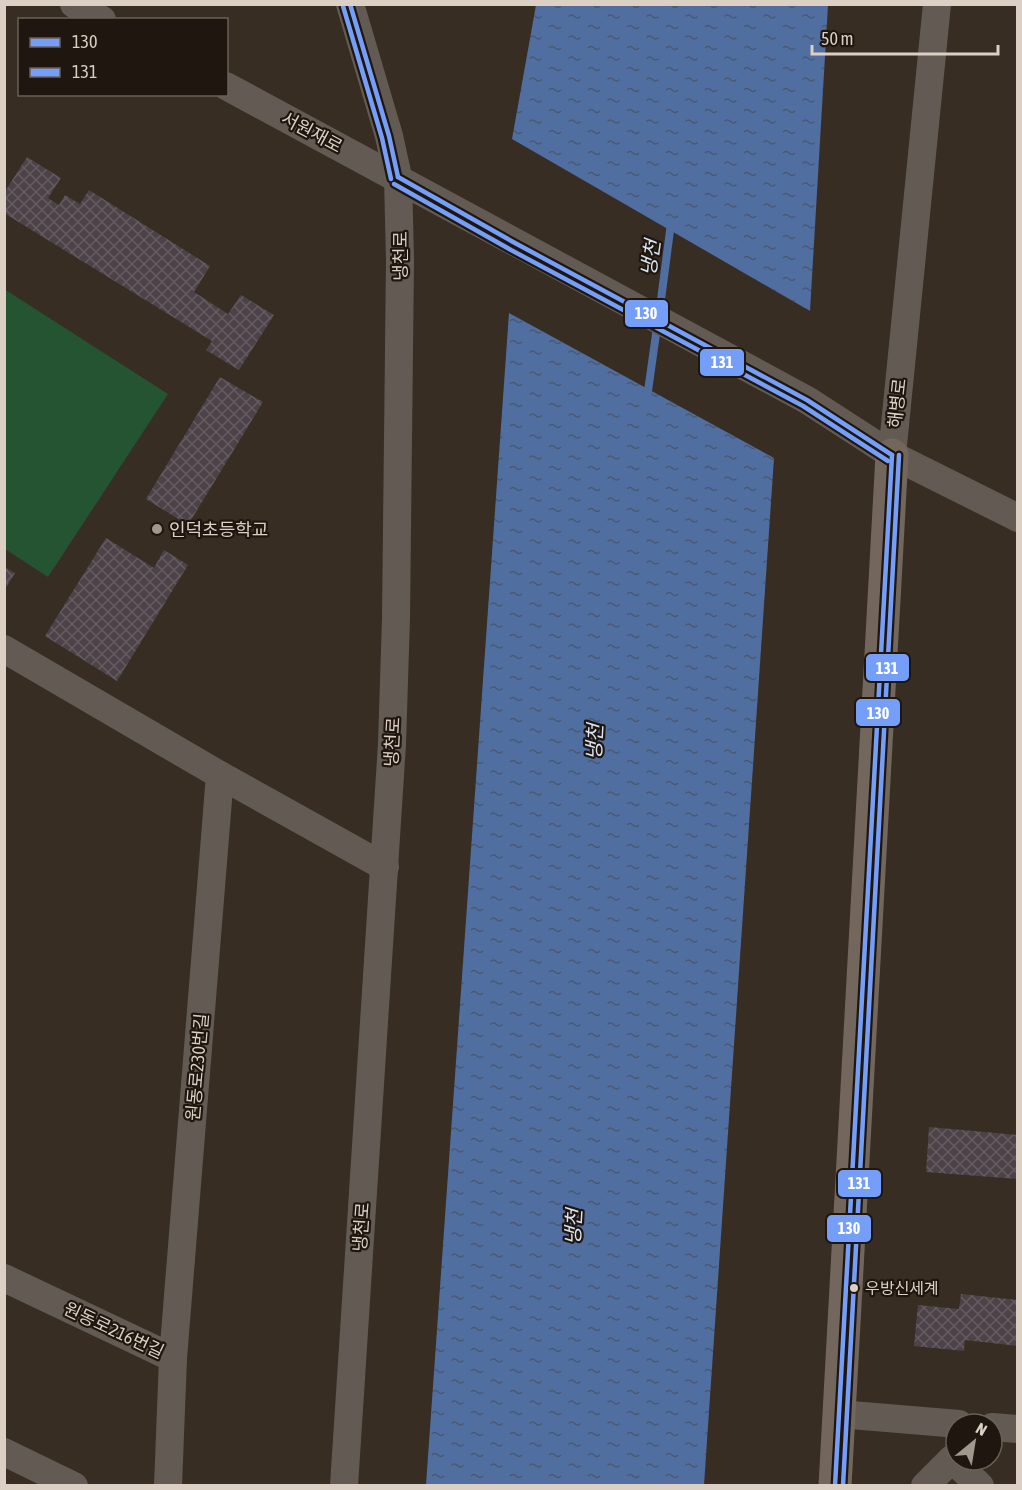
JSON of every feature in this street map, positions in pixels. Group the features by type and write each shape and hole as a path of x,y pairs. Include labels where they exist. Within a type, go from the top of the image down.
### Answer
{"main road":[{"name":"해병로","path":"835,1485 892,455"}],"street":[{"path":"74,4 98,18"},
{"name":"냉천로","path":"344,1485 392,744 396,618 400,260 398,177 389,136 350,4"},
{"name":"해병로","path":"892,455 937,4"},
{"name":"서원재로","path":"228,87 807,400 892,455 1017,518"},
{"path":"4,649 220,775 385,867"},
{"name":"원동로230번길","path":"173,1358 220,775"},
{"name":"원동로216번길","path":"4,1278 173,1358 168,1485"},
{"path":"839,1414 944,1423"},
{"path":"4,1452 74,1485"},
{"path":"925,1485 952,1459 980,1485"}],"green space":[{"path":"4,289 168,394 48,577 5,549"}],"water":[{"path":"536,5 828,5 810,311 512,139"},
{"path":"509,313 774,458 704,1485 426,1485"}],"building":[{"path":"27,157 61,178 48,198 59,205 65,195 80,204 89,190 210,266 194,292 228,314 241,295 274,315 239,370 206,350 212,341 4,213 4,193"},
{"path":"220,377 263,402 188,525 146,499"},
{"path":"106,538 154,568 164,550 188,565 117,681 45,636"},
{"path":"4,567 15,573 4,591"},
{"path":"929,1127 1018,1135 1018,1179 926,1172"},
{"path":"961,1294 1018,1300 1018,1346 965,1340 964,1351 914,1346 918,1305 959,1309"}],"waterway":[{"name":"냉천","path":"659,315 671,223"},
{"name":"냉천","path":"647,398 657,327"}],"transit line":[{"name":"130","path":"350,4 389,136 398,177"},
{"name":"131","path":"343,6 382,138 391,179"},
{"name":"130","path":"398,177 515,243 807,400 892,455"},
{"name":"131","path":"394,184 511,250 803,406 888,461"},
{"name":"130","path":"835,1486 892,455"},
{"name":"131","path":"843,1486 899,455"}],"place":[{"name":"인덕초등학교","path":"157,529"},
{"name":"우방신세계","path":"854,1288"}]}
